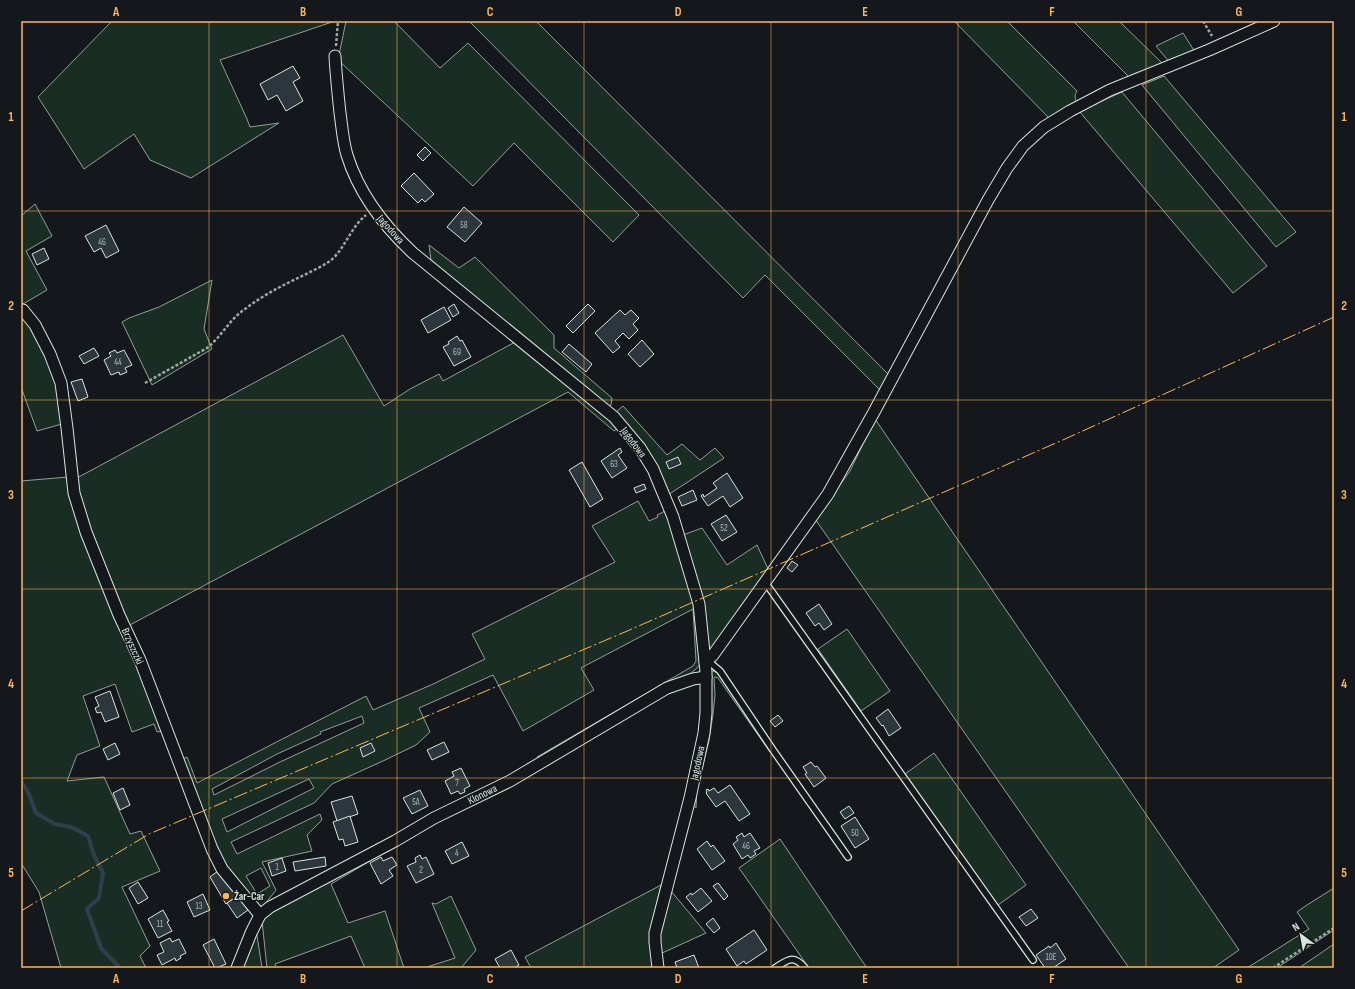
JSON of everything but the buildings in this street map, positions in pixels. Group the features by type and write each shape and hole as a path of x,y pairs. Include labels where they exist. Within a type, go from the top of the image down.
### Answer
{"street":[{"path":"706,661 828,494 874,412 988,200 1007,168 1023,146 1057,119 1110,90 1218,46 1274,21"},
{"name":"Jagodowa","path":"335,56 344,144 361,189 374,209 387,226 407,247 614,417 640,448 653,469 667,501 679,535 699,604 706,661 706,713 704,733 690,798 655,933 658,968"},
{"name":"Brzyszczki","path":"23,310 35,325 50,354 61,383 74,493 86,532 119,615 143,667 212,849 222,869 260,915"},
{"name":"Klonowa","path":"260,915 270,907 395,841 434,818 510,780 667,688 693,678 706,677"},
{"path":"237,968 242,953 260,915"}],"lane":[{"path":"765,582 1033,960"},
{"path":"706,661 720,671 848,857"},
{"path":"775,968 792,959 797,960 805,968"}],"path":[{"path":"335,56 338,21"},
{"path":"1203,21 1218,46"},
{"path":"146,383 207,348 244,309 330,260 337,254 356,224 374,209"},
{"path":"1273,968 1334,928"}],"green space":[{"path":"112,21 335,21 220,60 250,127 279,123 191,178 150,160 134,134 84,169 38,97"},
{"path":"346,21 394,21 440,68 468,43 639,215 613,242 514,143 473,186 338,60"},
{"path":"469,21 536,21 890,376 882,392 765,275 743,298"},
{"path":"954,21 1007,21 1077,91 1075,97 1077,103 1051,120"},
{"path":"1073,21 1119,21 1164,65 1130,78"},
{"path":"1183,33 1195,52 1170,63 1156,46"},
{"path":"1164,76 1296,232 1276,247 1142,85"},
{"path":"1122,92 1267,266 1233,293 1079,111"},
{"path":"35,204 52,236 26,251 47,290 23,304 21,302 21,216"},
{"path":"429,245 459,268 475,257 554,335 554,348 612,398 611,405 609,407 431,260"},
{"path":"212,280 204,329 212,349 152,385 122,322 159,307"},
{"path":"21,313 34,331 57,382 62,424 37,431 21,387"},
{"path":"343,335 384,406 410,389 439,374 443,381 517,341 613,421 617,429 614,431 568,392 128,626 93,540 75,479"},
{"path":"623,406 667,455 682,444 700,460 715,448 724,458 668,495 616,412"},
{"path":"875,419 1239,950 1213,968 1129,968 815,519 850,471"},
{"path":"68,477 164,731 157,732 154,724 132,732 115,684 83,696 100,746 77,755 67,781 104,777 130,834 141,831 160,871 122,887 150,946 140,956 146,968 61,968 39,892 21,863 21,481"},
{"path":"638,501 649,521 658,517 657,515 667,510 693,591 701,663 697,668 690,674 539,760 537,757 693,666 696,661 693,609 581,668 594,690 523,731 493,675 419,708 430,732 416,745 332,784 314,803 231,842 237,854 320,814 322,820 307,835 312,851 262,862 276,890 263,907 255,904 223,865 183,759 187,757 197,783 366,696 373,710 431,685 485,659 472,634 615,562 592,526","holes":["362,716 364,723 214,795 212,789 277,754 321,734 320,732","309,779 314,788 227,832 222,819","261,868 270,886 257,894 246,876"]},
{"path":"702,528 727,565 757,545 769,571 712,651 707,649 683,535"},
{"path":"847,629 890,691 861,711 818,649"},
{"path":"713,671 720,674 770,752 718,678 715,677 713,714 709,741 697,788 696,808 690,802 711,672"},
{"path":"934,753 1026,885 998,905 905,774"},
{"path":"780,839 867,968 809,968 739,868"},
{"path":"392,848 331,884 348,923 385,911 404,968 365,968 351,936 275,964 276,968 267,968 262,921 272,911"},
{"path":"661,885 652,923 652,968 531,968 525,957"},
{"path":"1334,888 1334,930 1277,968 1247,968 1309,929 1297,912"},
{"path":"671,891 706,933 660,954 659,939"},
{"path":"451,896 476,950 461,968 424,968 455,958 432,903 436,904"},
{"path":"256,929 262,968 242,968"},
{"path":"1334,944 1334,968 1299,968"}],"waterway":[{"path":"21,781 28,792 36,813 55,824 71,827 88,836 94,855 103,873 99,898 87,909 101,948 120,968"}],"power":[{"path":"21,911 149,834 625,632 1065,439 1334,317"}],"place":[{"name":"Żar-Car","path":"226,896"}]}
